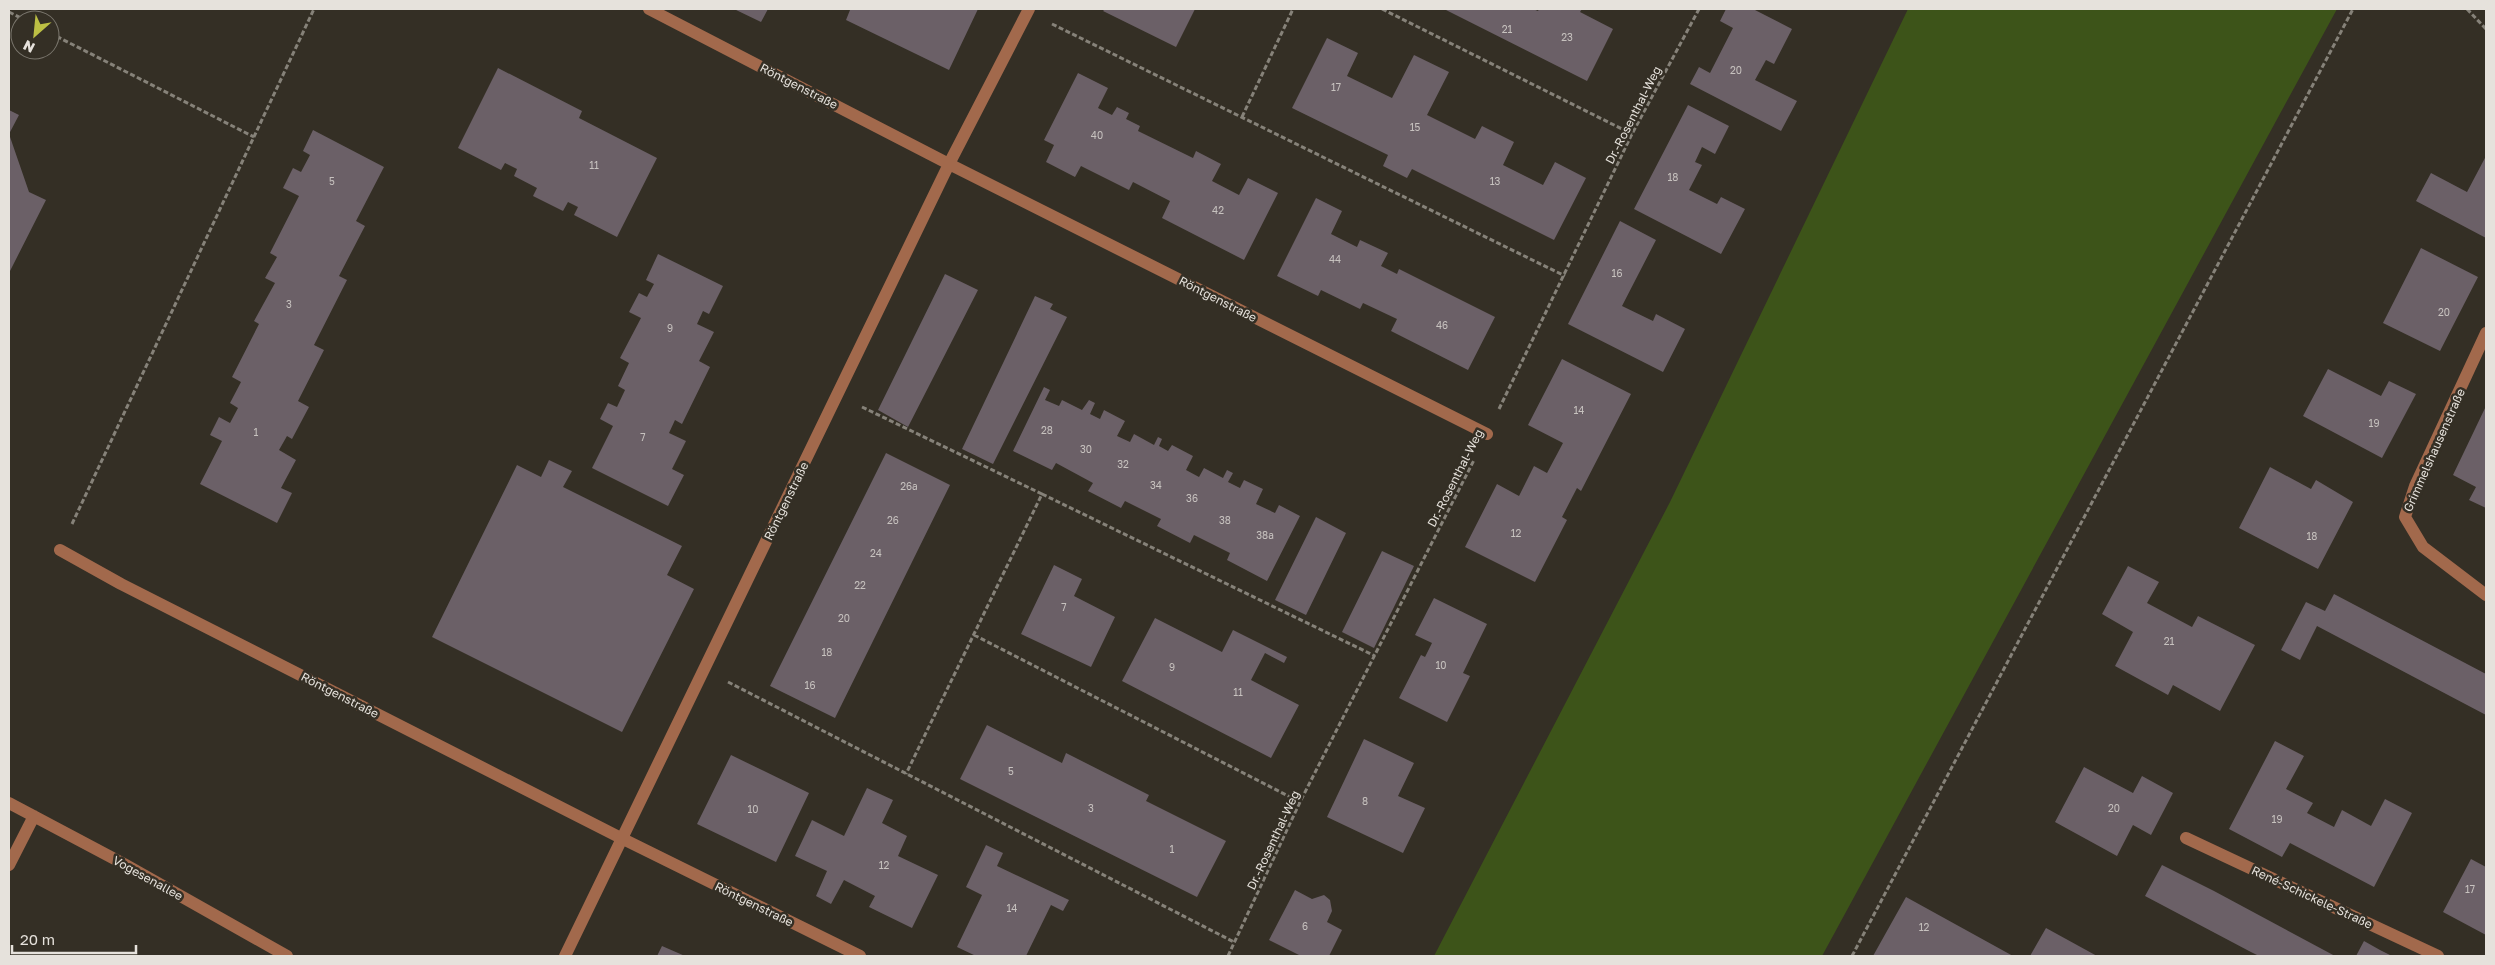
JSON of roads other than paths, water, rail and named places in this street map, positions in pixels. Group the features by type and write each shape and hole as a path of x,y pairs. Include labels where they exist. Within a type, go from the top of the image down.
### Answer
{"street":[{"name":"Röntgenstraße","path":"649,9 950,164 1486,434"},
{"name":"Röntgenstraße","path":"565,956 950,164 1029,10"},
{"name":"Grimmelshausenstraße","path":"2486,333 2415,486 2405,517 2423,547 2486,595"},
{"name":"Röntgenstraße","path":"60,550 121,584 621,838 860,956"},
{"name":"Vogesenallee","path":"9,803 287,956"},
{"path":"9,865 34,816"},
{"name":"René-Schickele-Straße","path":"2186,838 2438,956"}]}
